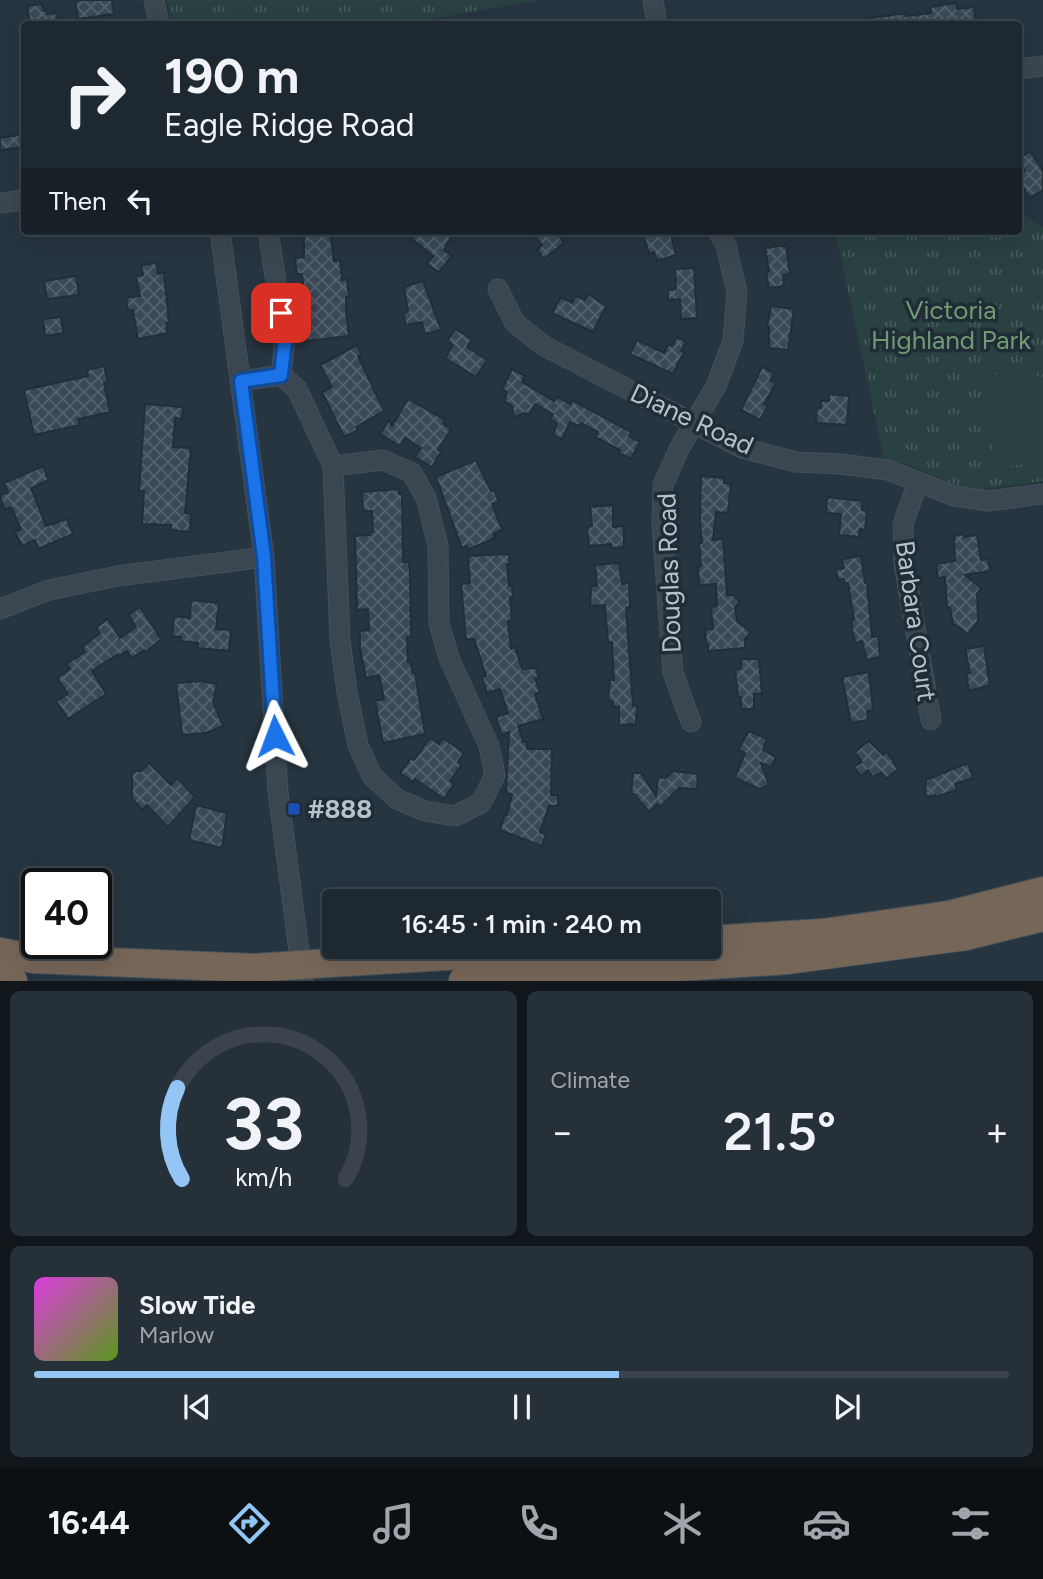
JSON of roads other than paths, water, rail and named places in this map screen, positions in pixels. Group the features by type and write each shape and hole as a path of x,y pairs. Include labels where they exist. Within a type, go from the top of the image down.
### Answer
{"highway":[{"path":"721,939 823,933 948,915 1043,891"},
{"path":"463,981 788,960 966,936 1043,917"},
{"path":"0,952 34,959 254,968 396,959"},
{"path":"0,978 13,981"}],"street":[{"path":"155,0 158,21"},
{"path":"653,0 656,21"},
{"path":"1022,69 1043,66"},
{"path":"0,204 21,200"},
{"path":"221,235 264,557 278,792 303,981"},
{"path":"269,235 285,340 281,375"},
{"name":"Douglas Road","path":"691,722 673,673 662,525 663,485 716,386 733,341 737,292 726,245 720,235"},
{"name":"Diane Road","path":"498,289 515,323 544,346 742,448 796,462 888,470 954,496 988,501 1043,494"},
{"path":"241,381 281,375 297,389 333,467 340,640 358,745 372,776 397,799 425,811 455,816 481,803 495,775 489,746 449,658 439,623 438,546 426,498 412,473 383,460 333,467"},
{"name":"Barbara Court","path":"918,482 903,524 904,564 931,720"},
{"path":"0,609 49,590 110,578 264,557"}],"place":[{"name":"#888","path":"294,809"}],"park label":[{"name":"Victoria Highland Park","path":"951,325"}]}
